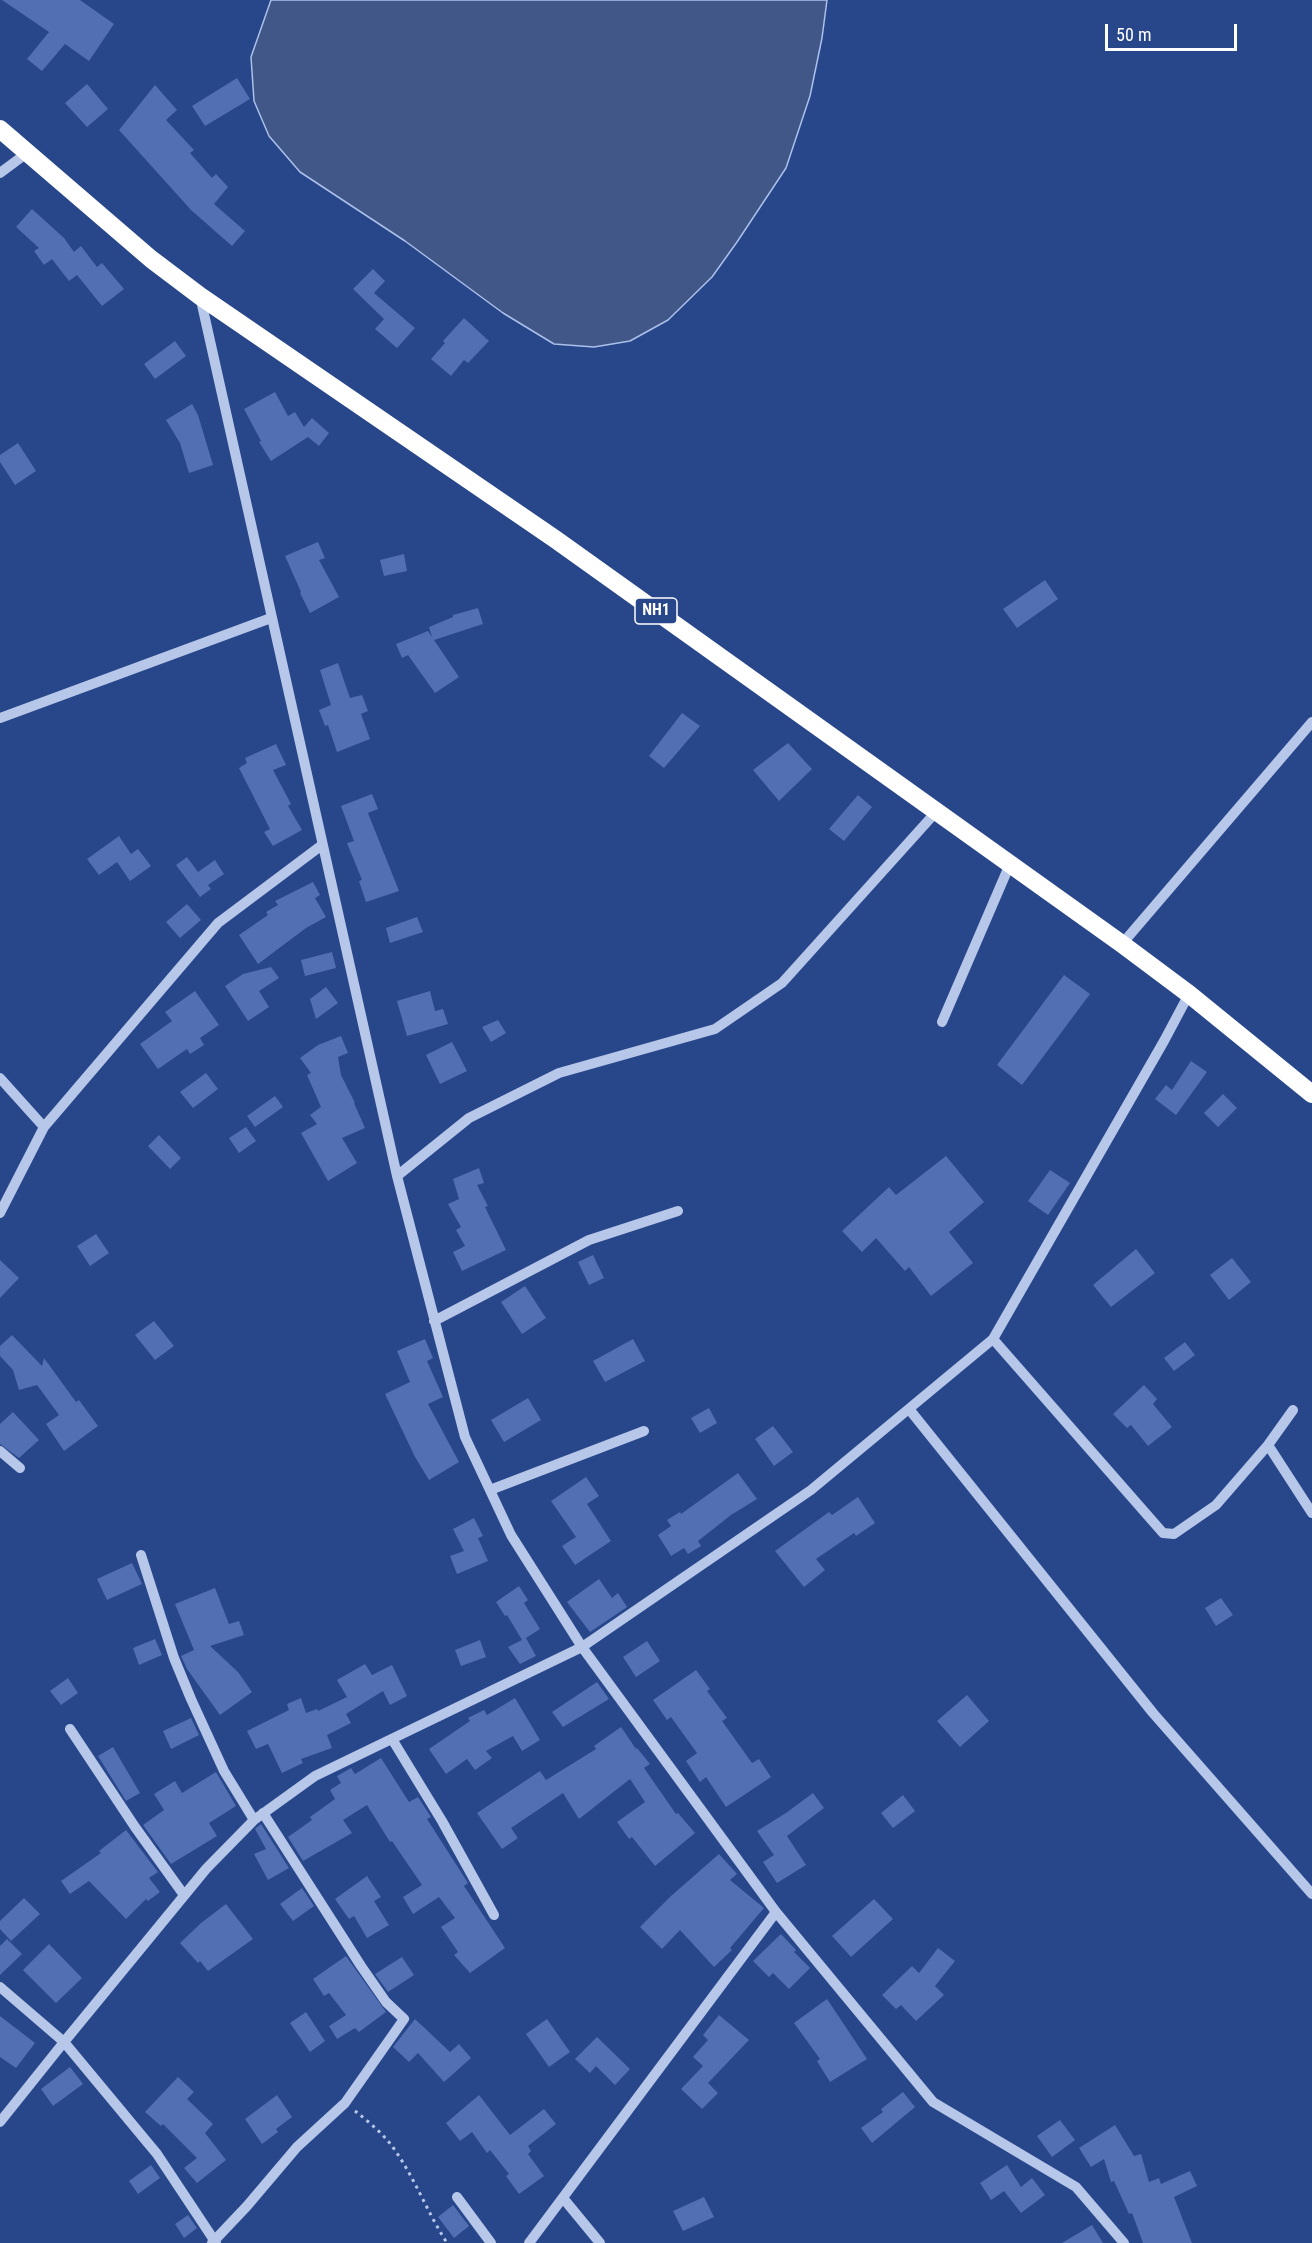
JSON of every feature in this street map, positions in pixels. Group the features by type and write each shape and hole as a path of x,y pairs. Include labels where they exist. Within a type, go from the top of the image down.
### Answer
{"highway":[{"name":"NH1","path":"0,129 151,259 200,296 555,539 1122,944 1189,994 1312,1094"}],"street":[{"path":"0,173 27,153"},
{"path":"200,296 397,1176 465,1437 511,1535 582,1647 776,1912 933,2102 1076,2187 1124,2243"},
{"path":"0,718 271,618"},
{"path":"1122,944 1312,722"},
{"path":"397,1176 469,1118 559,1072 715,1029 782,983 936,812"},
{"path":"0,1213 44,1127 218,923 322,845"},
{"path":"942,1022 1010,864"},
{"path":"0,2122 206,1869 259,1816 315,1776 582,1647 812,1490 993,1339 1189,994"},
{"path":"0,1078 44,1127"},
{"path":"434,1321 589,1240 678,1211"},
{"path":"993,1339 1163,1533 1174,1534 1216,1505 1268,1445 1293,1410"},
{"path":"909,1409 1153,1713 1312,1894"},
{"path":"490,1490 644,1431"},
{"path":"1268,1445 1312,1514"},
{"path":"0,1451 20,1468"},
{"path":"0,1987 64,2042 157,2154 214,2242 297,2147 345,2103 404,2019 386,2002 259,1816 224,1772 174,1658 141,1554"},
{"path":"70,1729 135,1827 184,1895"},
{"path":"392,1739 442,1821 494,1915"},
{"path":"529,2243 776,1912"},
{"path":"457,2197 491,2243"},
{"path":"563,2198 600,2243"}],"path":[{"path":"345,2103 391,2145 417,2187 430,2217 447,2243"}],"water":[{"path":"271,0 827,0 810,96 786,168 737,242 712,277 668,320 630,341 594,347 554,344 503,313 405,241 300,172 269,136 254,101 251,57"}],"building":[{"path":"2,0 80,0 114,24 89,61 65,44 42,71 27,59 49,32"},
{"path":"237,78 250,99 205,126 192,106"},
{"path":"87,84 108,109 87,127 65,103"},
{"path":"155,85 177,110 166,120 194,150 190,153 212,178 216,174 228,187 214,204 245,231 232,246 191,210 119,130"},
{"path":"32,209 64,238 74,252 81,246 97,267 102,263 124,289 102,306 77,275 69,281 52,259 44,265 34,251 39,248 16,227"},
{"path":"373,269 385,281 374,293 415,328 397,348 375,329 384,319 353,289"},
{"path":"464,318 489,341 468,363 464,360 451,376 431,359 445,343 443,341"},
{"path":"175,341 186,356 155,379 144,364"},
{"path":"275,392 288,416 295,412 304,427 312,418 329,433 319,446 308,437 271,461 259,442 261,441 244,409"},
{"path":"192,404 198,415 213,465 189,473 180,443 166,420"},
{"path":"18,443 36,471 15,485 0,462 0,455"},
{"path":"318,542 325,558 319,560 339,597 310,613 285,556"},
{"path":"404,554 407,571 384,576 380,560"},
{"path":"1045,580 1058,599 1017,628 1003,609"},
{"path":"478,608 483,624 434,640 459,677 435,693 408,655 402,658 396,644 428,631 432,637 429,627 453,615"},
{"path":"338,663 350,698 362,695 368,711 361,714 370,739 337,752 328,725 325,726 319,710 331,705 320,670"},
{"path":"682,713 700,726 664,768 649,756"},
{"path":"788,743 812,769 779,801 753,770"},
{"path":"276,744 286,765 273,770 291,804 288,806 302,830 273,846 264,832 270,829 239,768 247,763 245,758"},
{"path":"372,794 378,809 368,813 399,891 366,902 359,881 362,880 347,843 354,841 341,806"},
{"path":"858,795 872,807 844,841 829,829"},
{"path":"119,836 131,854 138,849 151,866 130,881 117,862 99,875 87,859"},
{"path":"187,857 198,872 215,860 224,874 208,885 211,889 200,897 176,865"},
{"path":"313,882 320,895 315,898 326,917 306,928 258,964 239,935 268,915 266,912 278,905 275,901"},
{"path":"187,904 201,920 180,938 166,922"},
{"path":"417,917 423,932 390,943 386,928"},
{"path":"332,952 336,968 305,976 301,960"},
{"path":"271,967 279,978 259,991 269,1007 248,1021 225,986 243,974"},
{"path":"1064,975 1090,994 1022,1085 997,1065"},
{"path":"326,987 338,1003 316,1019 310,999"},
{"path":"195,991 219,1025 200,1038 204,1045 190,1054 187,1049 158,1069 140,1044 172,1021 165,1012"},
{"path":"430,991 435,1011 443,1009 448,1024 407,1036 397,1001"},
{"path":"498,1020 506,1033 491,1042 482,1027"},
{"path":"341,1036 348,1053 338,1057 341,1075 365,1128 342,1138 357,1163 328,1181 301,1133 317,1124 310,1115 321,1107 307,1075 311,1073 300,1058 318,1045"},
{"path":"452,1042 467,1071 440,1084 426,1055"},
{"path":"1191,1061 1207,1072 1176,1115 1155,1099 1166,1085 1172,1090"},
{"path":"206,1073 218,1089 193,1108 180,1092"},
{"path":"1223,1094 1237,1108 1218,1127 1204,1113"},
{"path":"275,1096 283,1107 255,1127 247,1116"},
{"path":"246,1127 256,1141 239,1153 229,1138"},
{"path":"159,1135 181,1158 170,1169 148,1146"},
{"path":"946,1156 984,1202 949,1232 973,1263 931,1296 909,1267 905,1271 876,1238 862,1252 842,1231 889,1187 896,1195"},
{"path":"479,1168 484,1183 477,1185 506,1250 462,1271 453,1252 465,1246 456,1230 461,1227 448,1204 459,1199 453,1179"},
{"path":"1050,1170 1070,1183 1048,1215 1028,1201"},
{"path":"96,1234 109,1253 90,1266 77,1246"},
{"path":"1136,1249 1155,1273 1111,1307 1093,1285"},
{"path":"593,1255 604,1278 589,1285 578,1262"},
{"path":"1232,1258 1251,1282 1229,1300 1210,1275"},
{"path":"0,1260 19,1278 0,1298"},
{"path":"525,1286 546,1318 522,1334 501,1302"},
{"path":"154,1321 174,1346 155,1360 135,1335"},
{"path":"12,1335 42,1366 44,1358 76,1402 79,1400 98,1426 64,1451 46,1424 59,1415 37,1385 19,1390 13,1370 0,1356 0,1346"},
{"path":"425,1339 433,1358 427,1361 443,1397 428,1404 459,1462 429,1480 415,1457 385,1394 410,1382 397,1351"},
{"path":"633,1339 645,1361 605,1382 593,1361"},
{"path":"1185,1342 1195,1355 1174,1371 1164,1358"},
{"path":"1144,1385 1157,1399 1153,1404 1172,1427 1148,1446 1131,1425 1127,1428 1113,1414"},
{"path":"528,1398 541,1420 504,1442 491,1420"},
{"path":"709,1408 717,1423 700,1433 691,1418"},
{"path":"13,1412 39,1440 19,1458 0,1444 0,1424"},
{"path":"773,1426 793,1452 774,1466 755,1439"},
{"path":"738,1473 757,1499 731,1515 698,1541 701,1546 688,1554 684,1548 671,1556 658,1535 671,1526 667,1520 680,1512 681,1514"},
{"path":"586,1477 599,1496 587,1504 611,1541 575,1565 562,1546 576,1537 551,1501"},
{"path":"858,1497 875,1523 856,1536 854,1533 816,1559 825,1570 804,1587 775,1551 829,1512 832,1515"},
{"path":"474,1518 483,1536 478,1538 488,1561 457,1574 450,1556 464,1551 453,1529"},
{"path":"132,1563 142,1584 107,1600 97,1579"},
{"path":"599,1579 612,1598 618,1593 627,1607 590,1632 567,1602"},
{"path":"519,1586 528,1600 524,1603 540,1629 526,1638 536,1656 520,1664 508,1647 522,1640 496,1602"},
{"path":"215,1588 229,1624 239,1621 244,1635 210,1646 238,1672 252,1692 220,1715 187,1669 181,1656 194,1650 175,1604"},
{"path":"1221,1598 1233,1615 1216,1626 1205,1608"},
{"path":"155,1639 162,1655 139,1665 133,1648"},
{"path":"480,1640 486,1657 461,1666 455,1650"},
{"path":"647,1641 660,1661 636,1677 623,1657"},
{"path":"365,1664 372,1675 392,1665 407,1696 390,1705 383,1691 346,1714 351,1723 327,1735 332,1748 301,1759 303,1763 282,1773 268,1744 256,1749 247,1731 289,1710 287,1704 301,1698 306,1713 317,1709 318,1711 347,1697 337,1680"},
{"path":"696,1670 710,1689 707,1691 727,1718 722,1721 752,1763 759,1759 771,1777 726,1807 706,1777 700,1782 686,1761 697,1753 671,1717 667,1720 653,1700"},
{"path":"68,1678 78,1693 61,1705 50,1691"},
{"path":"597,1682 609,1699 563,1727 552,1712"},
{"path":"967,1695 989,1721 960,1747 937,1721"},
{"path":"515,1698 540,1740 522,1751 513,1736 486,1751 492,1758 475,1770 467,1759 446,1774 429,1749 470,1721 468,1718 484,1710 487,1715"},
{"path":"191,1718 199,1735 171,1749 163,1731"},
{"path":"621,1727 650,1764 644,1768 676,1814 678,1813 695,1833 655,1866 632,1837 629,1839 617,1822 645,1802 630,1779 579,1819 563,1793 511,1828 518,1838 502,1849 477,1813 540,1771 546,1780 596,1749 594,1746"},
{"path":"113,1747 140,1793 126,1801 98,1756"},
{"path":"381,1758 409,1802 418,1797 431,1817 427,1819 468,1883 464,1886 505,1948 470,1973 454,1955 458,1952 441,1927 455,1918 439,1897 413,1914 403,1897 422,1885 392,1841 390,1842 367,1805 343,1820 352,1833 303,1861 288,1837 312,1820 310,1817 335,1799 330,1790 341,1783 337,1776 351,1768 355,1774"},
{"path":"216,1772 236,1806 209,1823 217,1836 171,1864 143,1825 164,1810 154,1794 175,1781 182,1793"},
{"path":"813,1793 824,1808 787,1836 806,1865 777,1883 763,1862 774,1855 757,1831"},
{"path":"903,1795 915,1811 893,1828 881,1813"},
{"path":"261,1824 289,1868 268,1880 254,1854 266,1849 255,1829"},
{"path":"126,1830 158,1872 149,1878 160,1892 148,1901 146,1899 126,1919 89,1881 70,1894 61,1881 101,1853 99,1851"},
{"path":"719,1854 737,1874 730,1880 764,1908 730,1948 732,1950 714,1967 680,1930 662,1949 640,1927"},
{"path":"367,1876 381,1897 374,1901 389,1925 367,1938 354,1916 349,1919 335,1899"},
{"path":"302,1888 314,1906 293,1921 280,1904"},
{"path":"24,1898 40,1914 11,1941 0,1929 0,1921"},
{"path":"874,1899 893,1919 851,1957 832,1936"},
{"path":"226,1904 253,1939 208,1971 180,1943"},
{"path":"781,1934 810,1968 789,1989 773,1973 769,1977 753,1961"},
{"path":"7,1939 22,1954 0,1975 0,1946"},
{"path":"49,1944 82,1978 56,2003 23,1970"},
{"path":"938,1948 955,1961 935,1986 944,1995 916,2021 901,2005 896,2009 882,1995 912,1966 919,1973"},
{"path":"346,1956 386,2012 359,2032 355,2028 337,2039 329,2026 346,2015 329,1993 324,1996 313,1979"},
{"path":"402,1957 414,1975 388,1992 375,1974"},
{"path":"827,1999 867,2059 830,2082 817,2061 820,2059 794,2023"},
{"path":"306,2012 325,2041 310,2052 290,2023"},
{"path":"719,2015 749,2040 708,2083 718,2093 702,2109 681,2089 703,2066 693,2057 708,2040 703,2035"},
{"path":"0,2016 35,2043 16,2068 0,2057"},
{"path":"415,2019 450,2052 459,2044 471,2058 444,2082 418,2053 409,2062 393,2047"},
{"path":"547,2019 570,2052 549,2067 526,2034"},
{"path":"597,2037 630,2069 615,2085 596,2066 590,2073 575,2059"},
{"path":"70,2067 83,2084 53,2106 41,2089"},
{"path":"178,2077 194,2092 187,2099 213,2124 205,2133 226,2160 197,2183 184,2168 197,2158 163,2124 161,2126 145,2112"},
{"path":"903,2092 915,2107 872,2143 861,2128 883,2112 881,2109"},
{"path":"277,2095 292,2117 262,2144 245,2119"},
{"path":"479,2095 510,2135 544,2109 556,2124 528,2146 531,2151 528,2154 544,2176 519,2194 506,2176 509,2174 490,2150 487,2153 472,2132 460,2141 446,2123"},
{"path":"1060,2120 1075,2140 1052,2157 1037,2136"},
{"path":"1115,2125 1134,2156 1141,2154 1149,2182 1159,2178 1161,2184 1190,2171 1197,2186 1174,2197 1192,2243 1143,2243 1132,2213 1129,2214 1114,2181 1111,2182 1104,2159 1091,2167 1079,2148"},
{"path":"151,2165 160,2178 138,2194 129,2181"},
{"path":"1007,2165 1021,2187 1032,2178 1045,2195 1021,2213 1004,2191 991,2200 980,2183"},
{"path":"704,2197 714,2217 683,2231 673,2211"},
{"path":"453,2205 469,2226 454,2238 438,2217"},
{"path":"188,2215 197,2228 184,2238 175,2224"},
{"path":"1092,2225 1103,2243 1062,2243"}]}
